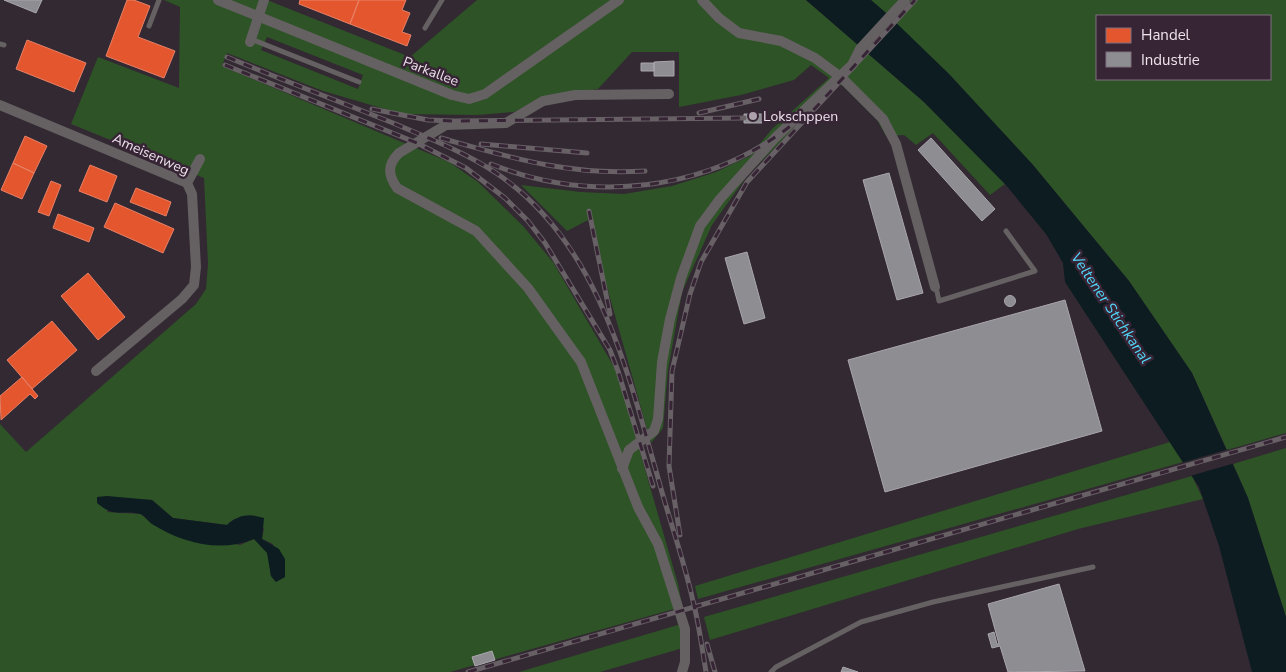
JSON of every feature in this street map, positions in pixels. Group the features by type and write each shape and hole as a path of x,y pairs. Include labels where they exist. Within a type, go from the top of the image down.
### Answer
{"street":[{"name":"Parkallee","path":"218,0 452,95 469,98 485,94 619,0"},
{"path":"251,40 257,16 264,0"},
{"path":"702,0 719,18 739,33 781,41 815,58 840,77 883,119 896,144 936,287"},
{"path":"622,469 629,450 654,431 658,419 662,362 670,318 681,278 700,226 720,199 775,138 852,65 860,49 904,0"},
{"path":"669,94 575,95 543,101 506,123 446,125 399,153 389,169 390,178 397,188 476,232 528,288 580,362 638,507 658,544 685,630 685,662 682,672"},
{"name":"Ameisenweg","path":"0,105 187,183 192,194 196,267 194,285 182,299 96,371"},
{"path":"187,183 200,159"}],"lane":[{"path":"149,26 159,0"},
{"path":"425,28 442,0"},
{"path":"251,40 359,82"},
{"path":"936,287 939,301 1035,271 1006,231"},
{"path":"771,672 776,667 861,622 933,602 1093,567"}],"green space":[{"path":"164,0 267,0 410,57 477,0 806,0 924,102 1005,184 990,195 933,133 916,145 904,135 886,136 877,120 843,86 837,84 747,176 712,225 682,292 668,370 663,428 651,443 603,273 592,218 567,231 521,185 581,192 624,194 672,186 716,172 750,156 772,129 829,78 811,65 794,80 741,95 679,107 679,52 632,52 598,89 548,95 514,112 477,115 402,114 323,91 227,53 222,66 449,162 478,182 523,226 553,262 617,372 678,584 690,646 600,672 519,672 678,625 674,609 450,672 0,672 0,424 26,452 196,304 206,289 208,264 204,178 71,124 98,57 179,88 180,7","holes":["267,37 363,75 358,89 261,50","115,498 152,500 173,518 227,525 234,519 264,528 262,539 273,544 276,582 271,576 268,553 254,539 240,545 162,528 152,524 141,514 107,512"]},
{"path":"871,0 1286,0 1286,433 1227,450 1192,373 1129,281 1033,165 949,74"},
{"path":"1170,442 1183,462 698,599 695,586"},
{"path":"1286,448 1286,617 1248,498 1233,464"},
{"path":"1192,476 1203,499 1078,529 710,640 704,617"}],"water":[{"name":"Veltener Stichkanal","path":"806,0 871,0 885,12 949,74 1033,165 1129,281 1192,373 1248,498 1286,617 1286,672 1252,672 1219,546 1199,487 1065,282 1063,263 1046,234 1005,184 924,102"},
{"path":"107,496 152,500 173,518 227,525 235,519 244,516 264,518 262,539 279,549 285,559 285,577 276,582 271,576 267,553 254,539 228,545 202,544 188,541 164,531 142,515 109,511 97,503 97,497"}],"pier":[{"path":"1229,449 1235,463 1190,476 1181,463"}],"building: Handel":[{"path":"127,0 134,0 150,6 138,37 175,51 164,78 106,56"},
{"path":"300,0 359,0 350,24 299,4"},
{"path":"359,0 406,0 402,10 410,13 402,32 411,35 407,46 350,24"},
{"path":"27,40 86,63 74,92 16,69"},
{"path":"25,136 47,146 34,173 13,163"},
{"path":"13,163 34,173 22,199 1,190"},
{"path":"90,165 117,176 107,202 79,191"},
{"path":"51,181 61,185 49,216 38,212"},
{"path":"136,188 171,202 166,216 130,202"},
{"path":"115,203 174,229 163,253 104,227"},
{"path":"58,214 94,228 89,242 53,228"},
{"path":"88,273 125,317 98,340 61,296"},
{"path":"52,321 77,350 32,389 7,360"},
{"path":"22,377 38,396 35,399 30,394 1,420 0,396"}],"building: Industrie":[{"path":"4,0 42,0 36,13"},
{"path":"674,61 674,76 654,76 654,62"},
{"path":"641,63 654,63 654,71 641,71"},
{"name":"Lokschppen","path":"744,114 762,114 762,123 744,123"},
{"path":"931,138 995,209 982,221 918,150"},
{"path":"889,173 923,293 897,300 863,180"},
{"path":"747,252 765,318 744,324 725,258"},
{"path":"1008,296 1012,296 1015,301 1014,305 1008,306 1005,303 1005,299"},
{"path":"1065,300 1102,431 885,492 848,360"},
{"path":"1059,584 1085,671 1008,672 1000,646 992,648 988,634 994,632 997,644 999,644 988,604"},
{"path":"492,651 495,660 475,666 472,657"},
{"path":"843,667 858,672 841,672"}],"railway":[{"path":"680,535 669,466 672,371 690,294 701,262 747,182 915,0"},
{"path":"227,57 393,123 472,158 496,173 531,201 560,234 583,270 603,310 620,351 685,570 697,618 706,672"},
{"path":"225,65 417,143 466,168 505,198 528,221 545,243 610,350 653,486"},
{"path":"699,113 759,99"},
{"path":"372,109 428,120 454,121 744,118"},
{"path":"491,164 529,177 568,184 608,187 648,184 686,177 724,165 760,147 793,124"},
{"path":"441,138 541,164 591,171 645,171"},
{"path":"481,144 587,153"},
{"path":"589,211 610,314"},
{"path":"468,672 1286,437"},
{"path":"707,644 715,672"}],"place":[{"name":"Lokschppen","path":"753,116"}]}
